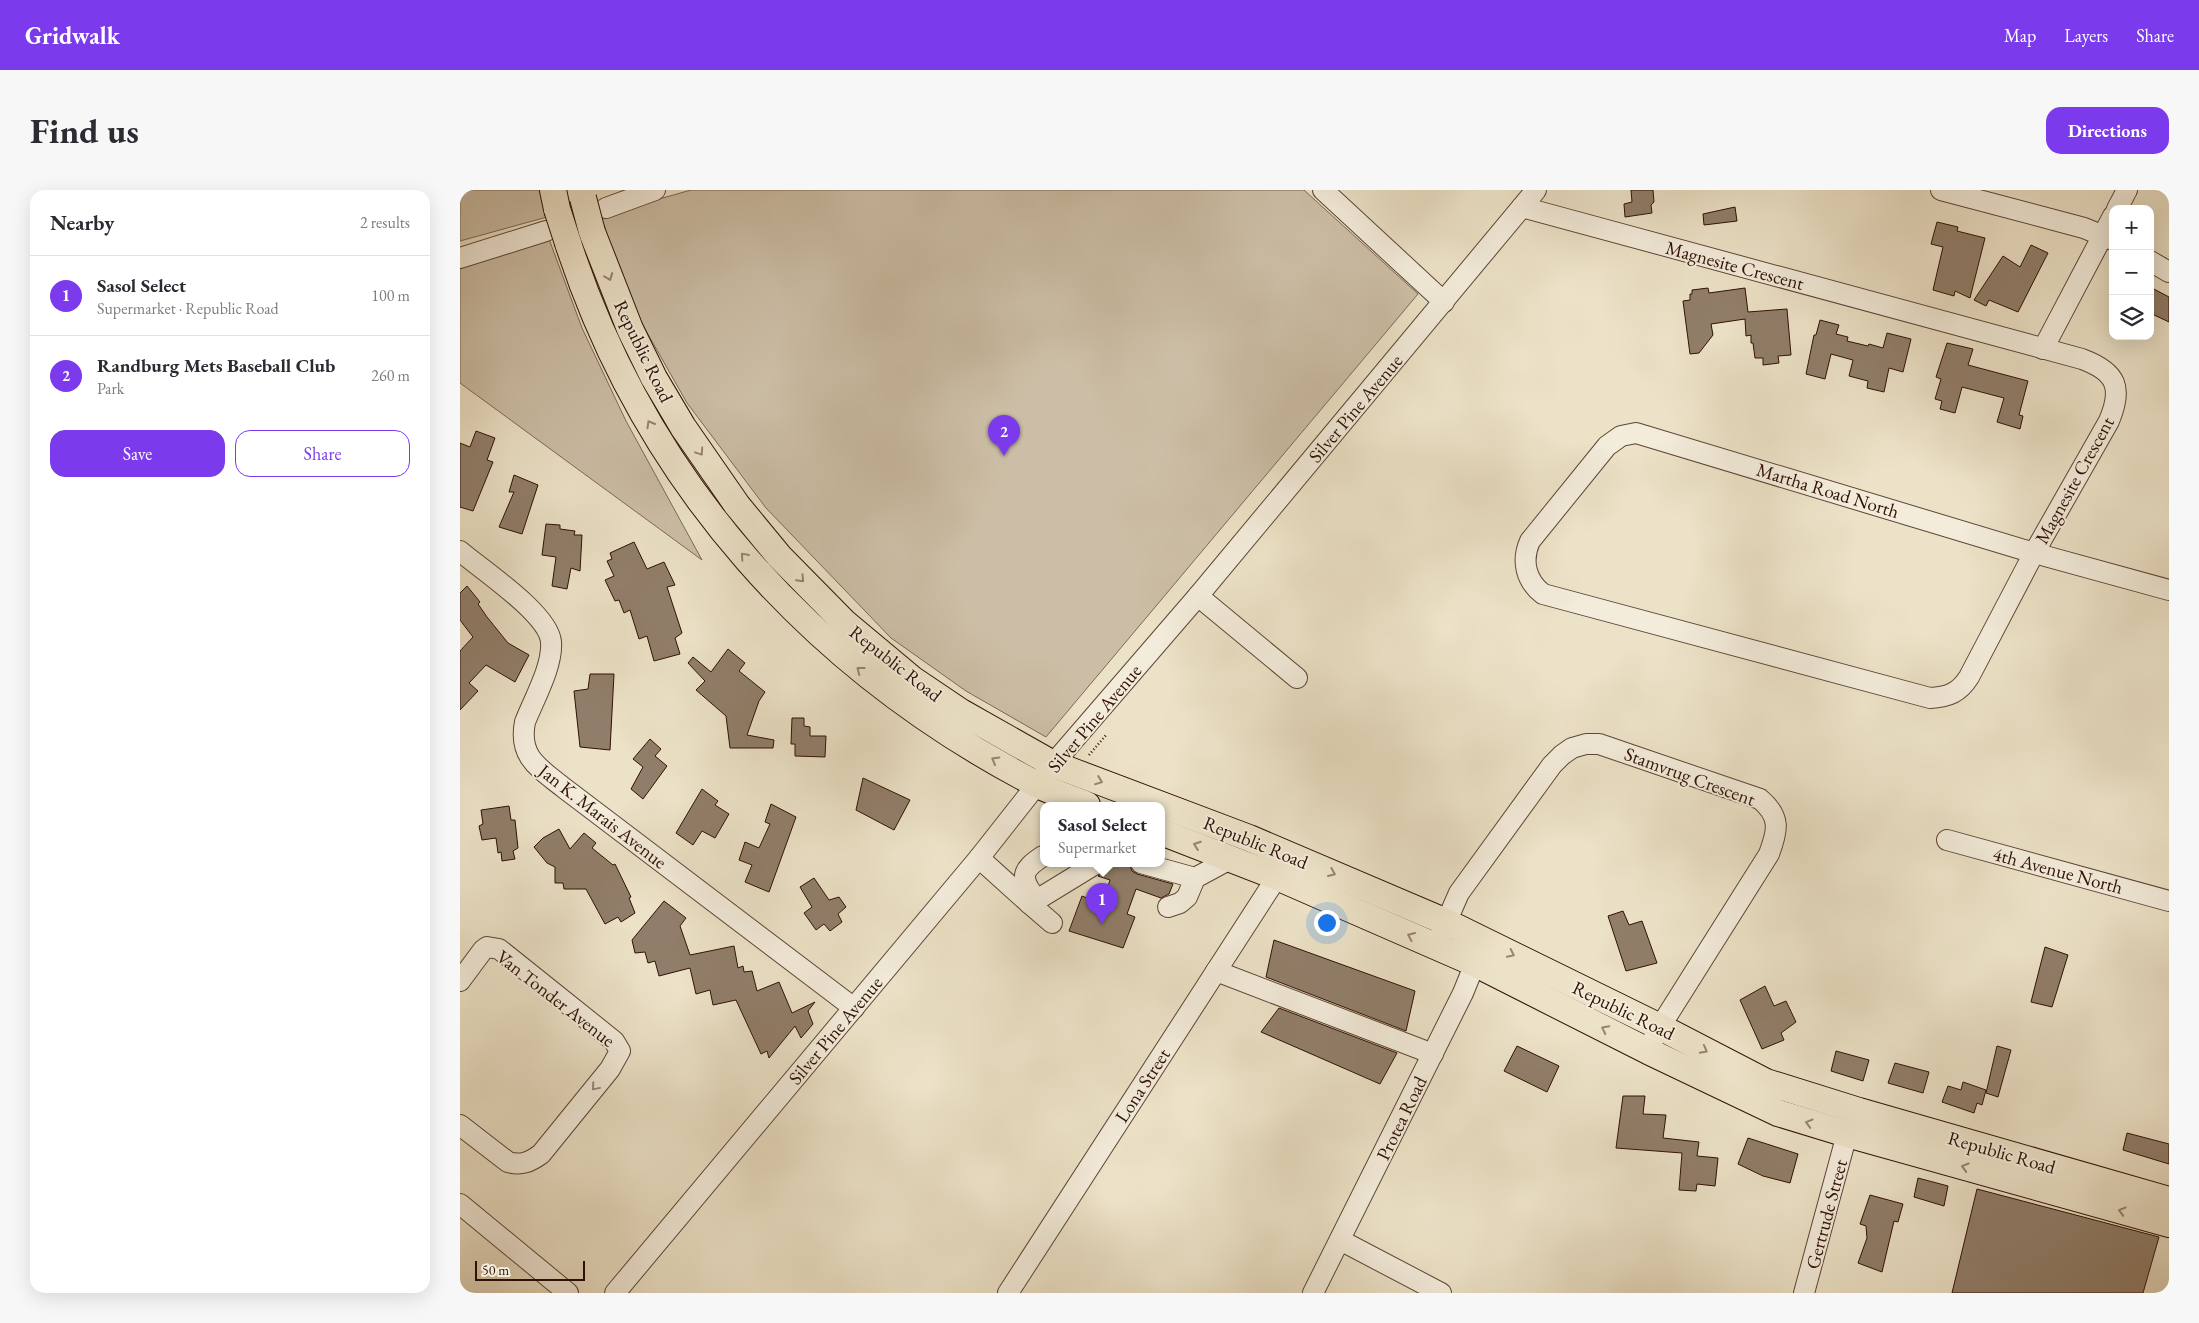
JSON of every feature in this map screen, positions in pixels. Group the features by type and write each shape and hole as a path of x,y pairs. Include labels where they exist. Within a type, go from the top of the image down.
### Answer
{"main road":[{"name":"Republic Road","path":"590,199 592,232 630,329 654,378 703,457 760,535 805,584 833,612 912,679 960,712 1053,764 1154,802"},
{"name":"Republic Road","path":"556,218 598,324 624,378 650,425 684,479 720,529 806,622 852,663 942,730 1037,784 1080,802"},
{"name":"Republic Road","path":"1165,806 1249,838 1446,922 1480,952 1648,1051 1778,1113 2169,1224"},
{"name":"Republic Road","path":"1165,833 1232,858 1436,946 1480,952 1660,1027 1752,1076 1787,1090 2169,1200"}],"street":[{"path":"590,199 655,190"},
{"path":"1323,190 1444,302"},
{"name":"Silver Pine Avenue","path":"615,1293 979,858 1053,764 1198,596 1536,190"},
{"path":"1941,190 2059,220 2108,237 2043,349"},
{"path":"2119,205 2127,190"},
{"name":"Magnesite Crescent","path":"1522,207 2098,365 2115,382 2117,393 2115,406 2109,421 2034,553 1962,688 1953,695 1930,698 1543,594 1536,588 1527,573 1526,557 1530,541"},
{"path":"460,258 556,218"},
{"path":"2154,263 2169,272"},
{"name":"Martha Road North","path":"1530,541 1607,446 1621,436 1636,433 2034,553 2169,590"},
{"name":"Jan K. Marais Avenue","path":"460,551 532,609 545,624 551,640 550,658 525,722 523,732 524,743 532,760 564,788 854,1008"},
{"path":"1198,596 1297,678"},
{"name":"Stamvrug Crescent","path":"1436,946 1459,893 1552,766 1572,748 1586,744 1612,748 1760,799 1774,815 1776,824 1776,836 1770,854 1660,1027 1648,1051"},
{"name":"4th Avenue North","path":"1947,840 2169,901"},
{"path":"979,858 1033,902 1052,923"},
{"path":"1033,902 1024,876 1028,866 1040,858"},
{"path":"1168,908 1180,903 1187,897 1195,878 1232,858"},
{"path":"1033,902 1091,867"},
{"path":"1159,867 1195,878"},
{"name":"Lona Street","path":"1008,1293 1277,877"},
{"name":"Van Tonder Avenue","path":"460,981 483,950 491,947 499,949 614,1041 620,1051 610,1069 541,1154 528,1162 516,1164 508,1162 460,1125"},
{"name":"Protea Road","path":"1313,1293 1463,993 1480,952"},
{"path":"1216,971 1433,1054"},
{"name":"Gertrude Street","path":"1804,1293 1847,1134"},
{"path":"460,1204 568,1293"},
{"path":"1340,1240 1441,1293"}],"path":[{"path":"1088,761 1089,753 1107,734"}],"shaded area":[{"path":"460,190 543,190 547,217 460,241"},
{"path":"691,190 1304,190 1418,294 1046,737 966,691 891,638 766,508 687,403 637,315 599,216"},
{"path":"549,239 582,328 626,421 702,560 460,383 460,265"}],"building":[{"path":"1631,190 1653,190 1654,202 1651,205 1652,213 1625,217 1624,204 1632,202"},
{"path":"1735,207 1737,221 1704,225 1703,214"},
{"path":"1937,222 1958,227 1957,231 1985,238 1970,298 1955,291 1954,296 1933,290 1943,247 1931,244"},
{"path":"2031,245 2048,253 2018,312 1989,300 1986,306 1974,300 2003,256 2020,267"},
{"path":"1708,288 1709,293 1745,288 1748,312 1787,309 1791,355 1778,356 1779,363 1763,365 1763,358 1755,358 1751,335 1746,336 1745,319 1711,324 1713,335 1699,353 1690,354 1683,301 1690,300 1692,290"},
{"path":"2154,289 2169,297 2169,322 2154,315"},
{"path":"1820,320 1839,325 1836,334 1848,337 1847,341 1868,346 1869,344 1883,348 1887,333 1911,339 1903,372 1889,368 1884,392 1867,388 1868,381 1849,376 1853,360 1831,354 1825,379 1806,374 1814,335 1816,335"},
{"path":"1947,343 1973,349 1968,365 2028,381 2019,415 2023,416 2020,429 1997,422 2004,398 1962,387 1955,413 1940,409 1942,401 1935,399 1941,379 1936,377"},
{"path":"476,431 495,438 487,460 493,462 473,511 460,507 460,443 470,447"},
{"path":"514,475 538,485 522,534 499,527 514,492 509,492"},
{"path":"546,524 560,525 560,529 575,531 574,535 582,535 580,571 571,568 567,589 552,586 556,557 542,555"},
{"path":"634,542 647,569 664,562 675,585 667,587 682,633 675,638 680,654 654,661 647,636 639,639 630,610 624,613 619,600 615,601 605,580 614,576 607,561 612,559 610,553"},
{"path":"467,586 480,602 478,604 487,617 508,643 529,655 515,682 486,665 469,683 478,691 460,710 460,651 473,637 460,620 460,593"},
{"path":"728,649 745,663 739,671 765,692 759,701 747,735 774,740 773,748 730,748 726,716 696,690 705,681 688,663 693,657 711,672"},
{"path":"590,674 614,674 610,750 580,747 574,691 588,689"},
{"path":"792,718 804,718 804,726 810,727 810,736 826,736 825,757 795,756 795,744 791,744"},
{"path":"650,739 661,749 655,756 667,766 643,799 631,789 643,767 633,759"},
{"path":"863,778 910,800 894,830 856,810"},
{"path":"702,789 718,801 715,805 729,814 715,838 702,831 693,845 676,833"},
{"path":"771,804 796,817 769,892 745,882 752,865 739,860 745,842 759,848 770,824 765,822"},
{"path":"509,806 511,820 515,820 518,848 513,851 515,859 502,861 501,852 498,853 496,838 482,840 479,826 483,824 481,810"},
{"path":"559,829 570,849 584,833 596,843 592,848 613,865 615,864 631,897 629,898 635,913 621,922 618,917 605,924 586,889 564,889 563,883 555,883 555,867 547,863 534,847 543,838"},
{"path":"1108,867 1130,867 1132,871 1137,874 1173,884 1169,894 1161,898 1136,889 1127,914 1135,917 1123,948 1069,931 1082,896 1102,904 1110,880 1098,876"},
{"path":"814,878 829,900 839,897 846,907 838,914 842,922 830,931 824,924 816,930 804,913 812,907 800,887"},
{"path":"664,901 686,918 680,926 690,955 734,946 738,968 743,966 744,972 752,971 757,991 779,982 792,1013 815,1002 808,1011 813,1024 801,1038 795,1026 769,1058 767,1051 761,1054 736,1000 713,1005 710,990 696,994 690,968 659,976 655,961 648,963 645,952 635,953 632,940"},
{"path":"1623,911 1629,925 1642,921 1657,963 1626,971 1608,916"},
{"path":"1274,940 1415,991 1406,1031 1266,977"},
{"path":"2045,947 2068,955 2052,1007 2031,1002"},
{"path":"1765,986 1774,1006 1786,1001 1796,1022 1781,1033 1784,1040 1762,1049 1740,1000"},
{"path":"1279,1008 1397,1053 1380,1084 1261,1032"},
{"path":"1517,1046 1559,1066 1547,1092 1504,1071"},
{"path":"1997,1046 2011,1050 1998,1097 1986,1093"},
{"path":"1836,1051 1869,1060 1863,1081 1831,1071"},
{"path":"1895,1063 1929,1072 1923,1093 1888,1083"},
{"path":"1963,1082 1986,1090 1982,1105 1977,1103 1974,1113 1942,1102 1948,1086 1961,1090"},
{"path":"1623,1096 1645,1096 1643,1114 1666,1115 1663,1138 1699,1142 1697,1156 1718,1158 1715,1186 1697,1184 1696,1191 1679,1190 1682,1153 1616,1148"},
{"path":"2127,1133 2169,1144 2169,1164 2123,1150"},
{"path":"1748,1138 1798,1154 1790,1183 1763,1176 1738,1164"},
{"path":"1918,1178 1948,1186 1944,1206 1914,1197"},
{"path":"1977,1189 2159,1237 2143,1293 1952,1293"},
{"path":"1870,1195 1903,1204 1898,1222 1894,1221 1882,1272 1858,1263 1867,1238 1866,1226 1860,1224"}],"place":[{"name":"Randburg Mets Baseball Club","path":"1004,456"},
{"name":"Sasol Select","path":"1102,924"}]}
